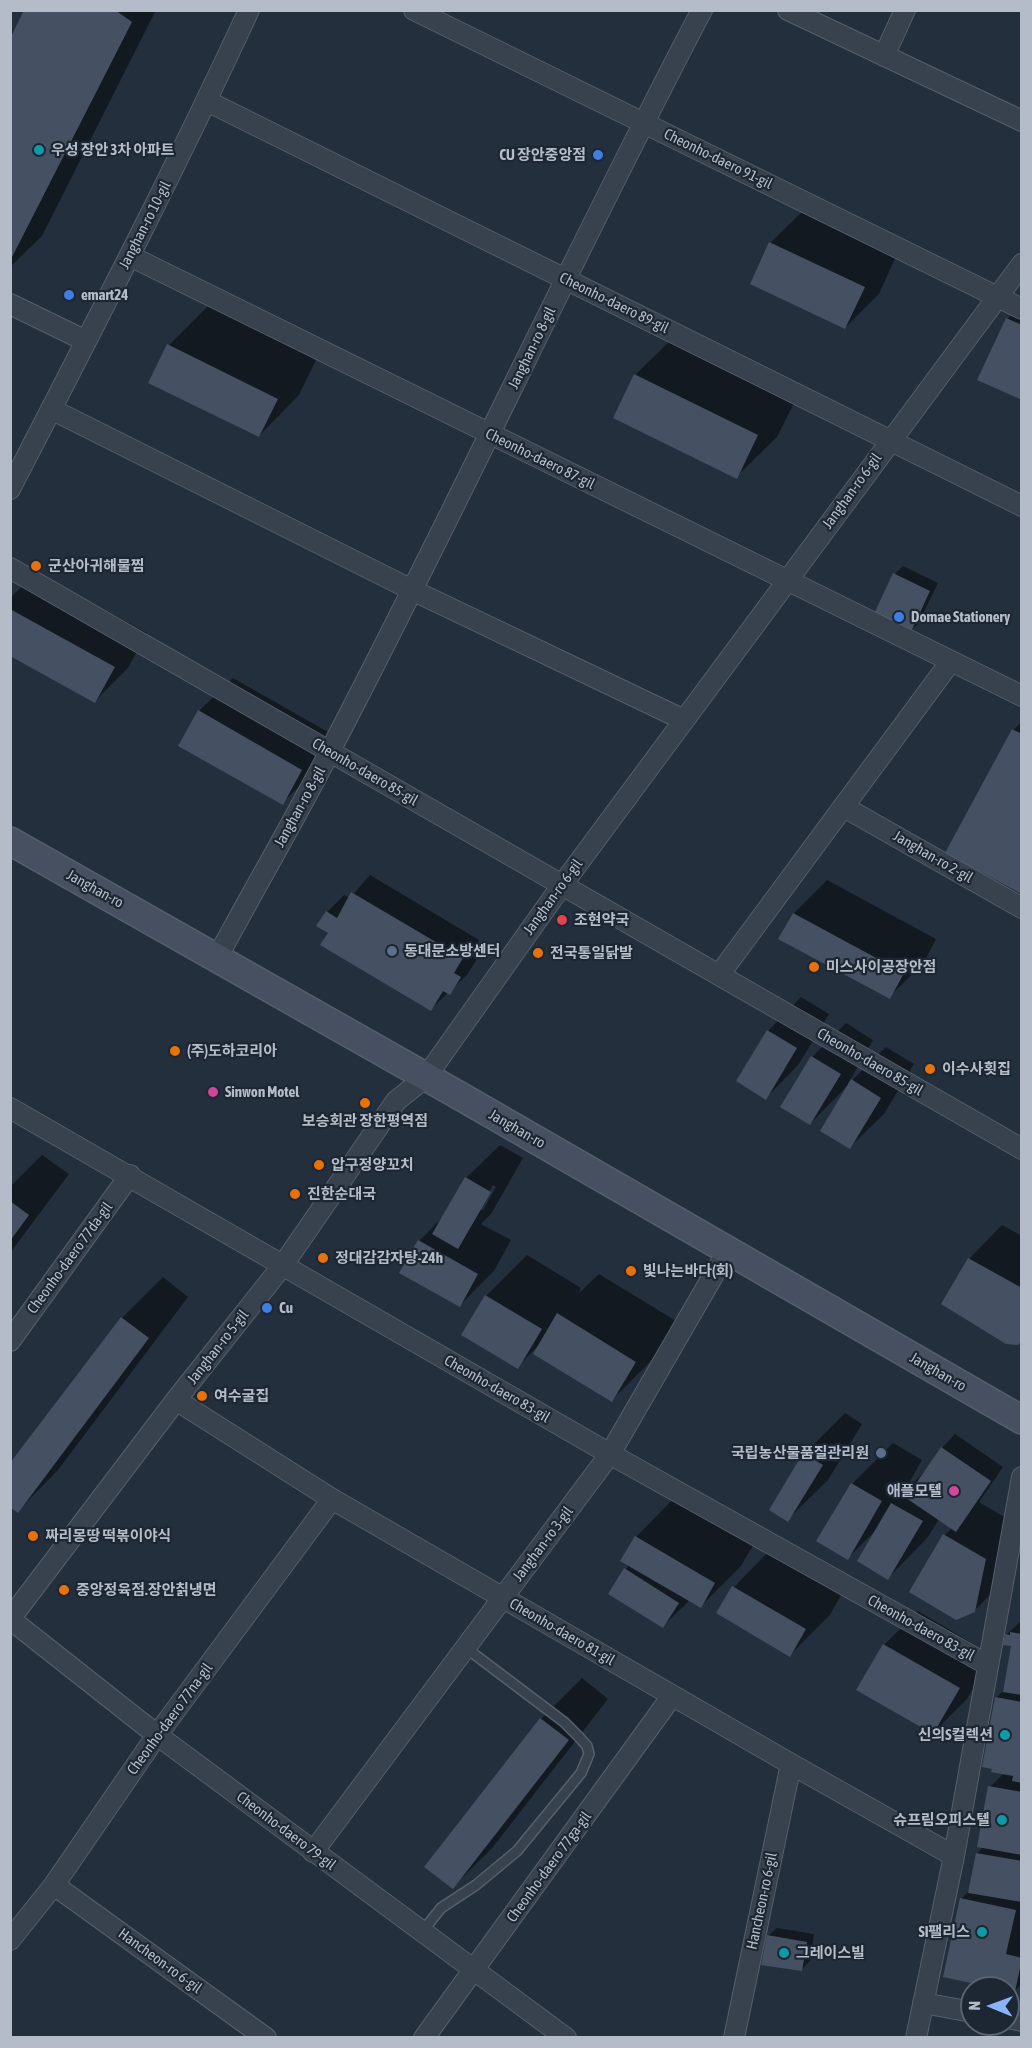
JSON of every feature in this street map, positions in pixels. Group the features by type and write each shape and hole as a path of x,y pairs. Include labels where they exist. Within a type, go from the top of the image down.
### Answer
{"street":[{"name":"Janghan-ro 10-gil","path":"10,489 130,256 207,101 249,10"},
{"name":"Cheonho-daero 91-gil","path":"414,10 1022,309"},
{"name":"Janghan-ro 8-gil","path":"217,958 330,752 643,122 702,10"},
{"path":"788,10 1022,121"},
{"path":"884,56 905,10"},
{"name":"Cheonho-daero 89-gil","path":"207,101 1022,506"},
{"name":"Cheonho-daero 87-gil","path":"130,256 1022,696"},
{"name":"Janghan-ro 6-gil","path":"426,1077 562,885 1022,264"},
{"path":"10,304 86,341"},
{"path":"51,409 412,590 684,720"},
{"name":"Cheonho-daero 85-gil","path":"10,568 1022,1149"},
{"path":"719,975 951,661"},
{"name":"Janghan-ro 2-gil","path":"844,807 1022,908"},
{"name":"Janghan-ro","path":"10,842 426,1077 1022,1420"},
{"name":"Janghan-ro 5-gil","path":"11,1619 176,1400 283,1265 396,1101 426,1077"},
{"name":"Cheonho-daero 83-gil","path":"10,1108 130,1175 610,1454 987,1665"},
{"name":"Cheonho-daero 77da-gil","path":"10,1341 130,1175"},
{"name":"Janghan-ro 3-gil","path":"313,1852 610,1454 728,1250"},
{"name":"Cheonho-daero 81-gil","path":"176,1400 332,1499 790,1764 954,1856"},
{"path":"916,2037 954,1856 1022,1477"},
{"name":"Cheonho-daero 77na-gil","path":"10,1940 54,1885 157,1735 332,1499"},
{"name":"Cheonho-daero 79-gil","path":"11,1619 157,1735 566,2037"},
{"name":"Cheonho-daero 77ga-gil","path":"424,2037 672,1696"},
{"name":"Hancheon-ro 6-gil","path":"734,2037 790,1764"},
{"name":"Hancheon-ro 6-gil","path":"54,1885 266,2037"},
{"path":"923,2003 960,2010"}],"lane":[{"path":"422,1932 441,1908 476,1884 517,1851 581,1773 589,1754 587,1746 564,1722 466,1648"}],"building":[{"name":"우성 장안 3차 아파트","path":"24,10 115,10 132,22 10,261 10,39"},
{"path":"769,242 865,287 845,329 750,284"},
{"path":"1006,318 1022,325 1022,400 977,380"},
{"path":"167,344 278,399 259,437 148,383"},
{"path":"634,374 758,435 737,479 613,418"},
{"path":"893,573 930,591 910,634 873,616"},
{"path":"10,609 115,667 95,703 10,656"},
{"path":"198,710 302,770 283,805 178,746"},
{"path":"1012,729 1022,734 1022,894 945,853"},
{"name":"동대문소방센터","path":"351,892 463,958 454,973 461,977 450,995 443,991 431,1011 320,945 328,933 316,926 326,911 337,918"},
{"path":"793,913 904,973 890,999 778,939"},
{"path":"767,1030 797,1048 766,1100 736,1081"},
{"path":"811,1056 841,1074 810,1125 780,1107"},
{"path":"851,1079 881,1098 850,1149 820,1131"},
{"path":"465,1177 491,1192 458,1249 432,1234"},
{"path":"10,1201 29,1215 10,1241"},
{"path":"418,1240 478,1274 460,1307 399,1273"},
{"path":"968,1258 1022,1288 1022,1341 1018,1345 1006,1344 941,1304"},
{"path":"485,1295 542,1329 518,1369 461,1335"},
{"path":"557,1313 636,1362 612,1402 533,1354"},
{"path":"121,1317 149,1338 18,1513 10,1507 10,1463"},
{"path":"941,1447 991,1481 956,1532 906,1498"},
{"path":"803,1453 823,1465 788,1522 769,1510"},
{"path":"851,1483 882,1501 848,1560 816,1541"},
{"path":"891,1503 923,1521 888,1580 857,1561"},
{"path":"943,1534 986,1559 975,1612 956,1620 909,1592"},
{"path":"635,1536 715,1583 701,1608 620,1561"},
{"path":"624,1568 679,1603 663,1628 608,1594"},
{"path":"732,1586 806,1629 790,1657 716,1613"},
{"path":"1010,1632 1022,1634 1022,1695 1003,1692 1011,1646 1003,1645 1005,1634 1010,1635"},
{"path":"883,1644 960,1688 933,1734 856,1690"},
{"name":"신의S컬렉션","path":"995,1697 1022,1702 1022,1783 1012,1781 1013,1776 991,1772 992,1769 982,1767"},
{"path":"540,1718 569,1740 453,1889 424,1867"},
{"name":"슈프림오피스텔","path":"988,1786 1022,1792 1022,1855 977,1847"},
{"path":"976,1853 1022,1861 1022,1902 968,1893"},
{"name":"SI팰리스","path":"960,1898 1016,1910 1006,1954 1022,1958 1018,1976 960,1976 960,1981 943,1977"},
{"name":"그레이스빌","path":"767,1935 807,1942 802,1971 761,1965"}],"place":[{"name":"우성 장안 3차 아파트","path":"39,150"},
{"name":"CU 장안중앙점","path":"598,155"},
{"name":"emart24","path":"69,295"},
{"name":"군산아귀해물찜","path":"36,566"},
{"name":"Domae Stationery","path":"899,617"},
{"name":"조현약국","path":"562,920"},
{"name":"동대문소방센터","path":"392,951"},
{"name":"전국통일닭발","path":"538,953"},
{"name":"미스사이공장안점","path":"814,967"},
{"name":"(주)도하코리아","path":"175,1051"},
{"name":"이수사횟집","path":"930,1069"},
{"name":"Sinwon Motel","path":"213,1092"},
{"name":"보승회관 장한평역점","path":"365,1103"},
{"name":"압구정양꼬치","path":"319,1165"},
{"name":"진한순대국","path":"295,1194"},
{"name":"정대감감자탕-24h","path":"323,1258"},
{"name":"빛나는바다(회)","path":"631,1271"},
{"name":"Cu","path":"267,1308"},
{"name":"여수굴집","path":"202,1396"},
{"name":"국립농산물품질관리원","path":"881,1453"},
{"name":"애플모텔","path":"954,1491"},
{"name":"짜리몽땅 떡볶이야식","path":"33,1536"},
{"name":"중앙정육점.장안칡냉면","path":"64,1590"},
{"name":"신의S컬렉션","path":"1005,1735"},
{"name":"슈프림오피스텔","path":"1002,1820"},
{"name":"SI팰리스","path":"982,1932"},
{"name":"그레이스빌","path":"784,1953"}]}
